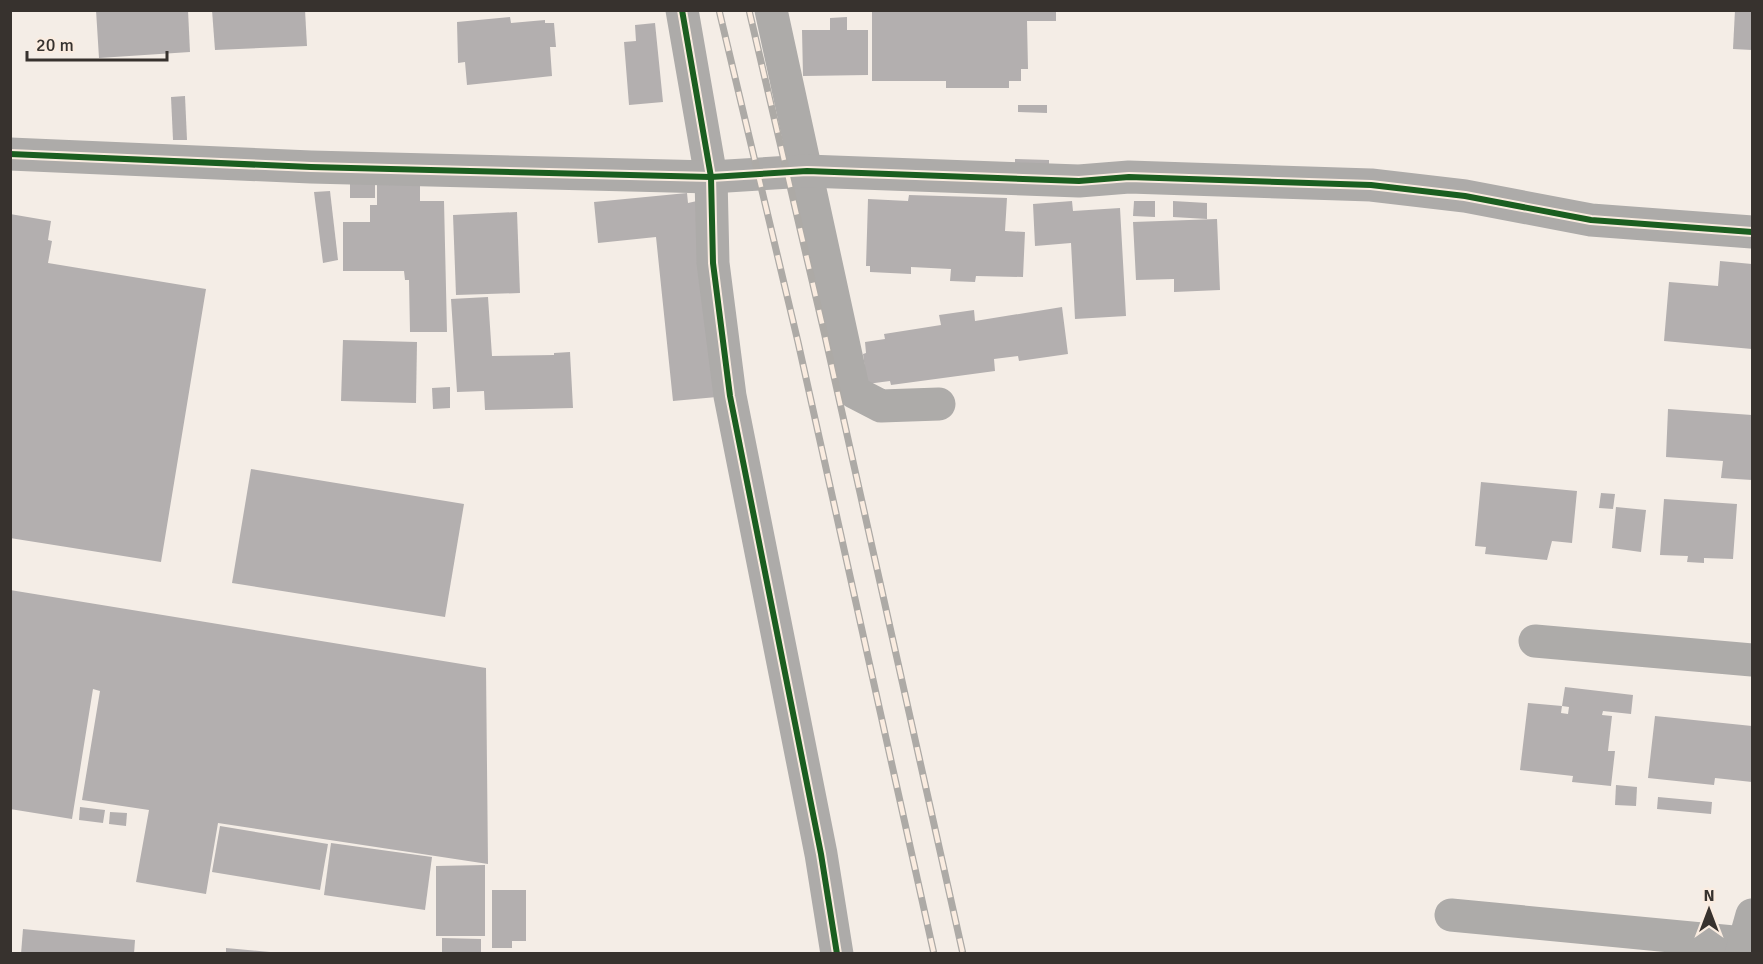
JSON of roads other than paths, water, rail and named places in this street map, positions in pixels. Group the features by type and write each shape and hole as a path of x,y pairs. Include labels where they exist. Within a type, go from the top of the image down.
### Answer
{"street":[{"path":"682,10 711,177 713,263 730,396 821,854 837,954"},
{"path":"771,10 854,392 881,406 939,404"},
{"path":"10,154 311,167 711,177 807,171 1079,181 1129,177 1371,185 1466,196 1591,220 1752,232"},
{"path":"1535,641 1752,660"},
{"path":"1451,915 1746,937"}],"railway":[{"path":"719,10 798,342 934,954"},
{"path":"749,10 825,336 963,954"}]}
